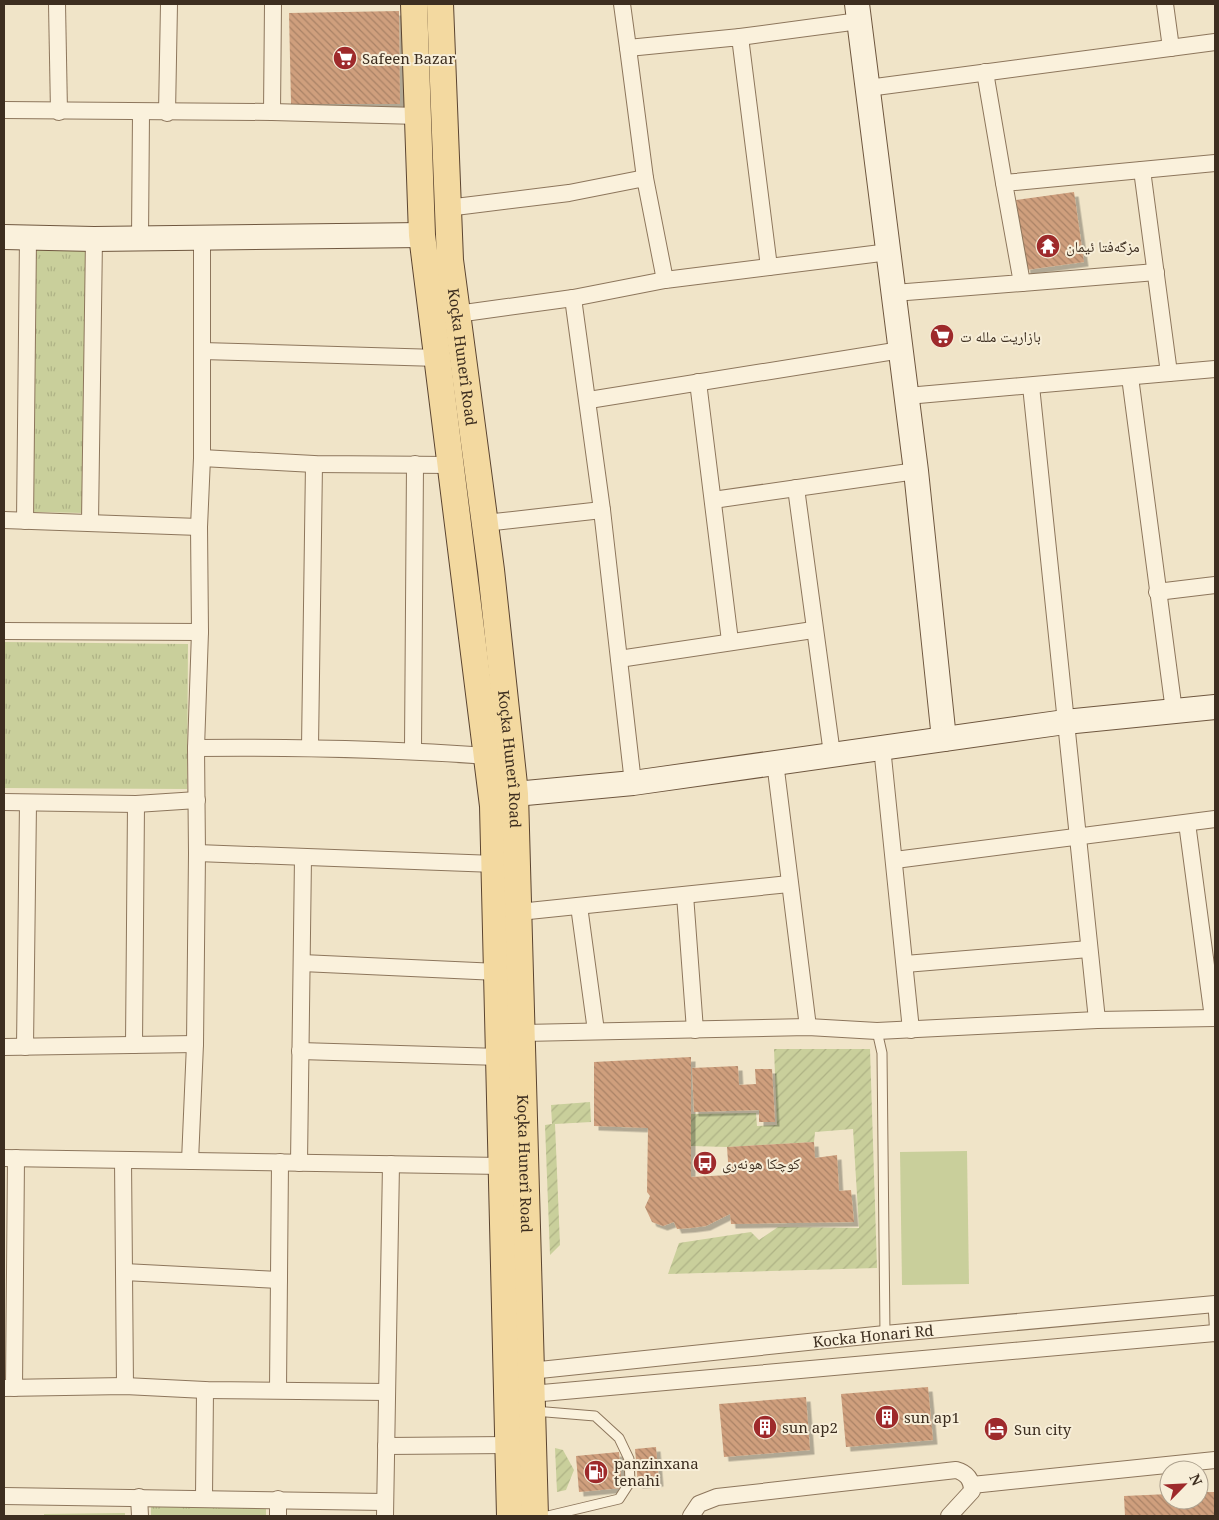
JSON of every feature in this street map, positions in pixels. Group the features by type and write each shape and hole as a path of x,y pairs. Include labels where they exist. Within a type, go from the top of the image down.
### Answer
{"main road":[{"path":"414,4 422,235 488,756 495,864 510,1516"},
{"name":"Koçka Hunerî Road","path":"440,4 450,260 491,570 515,794 523,1033 526,1247 535,1516"},
{"path":"464,574 491,570"}],"street":[{"path":"57,4 59,112"},
{"path":"167,113 169,4"},
{"path":"272,112 273,4"},
{"path":"622,4 645,178 665,280"},
{"path":"1165,4 1171,48"},
{"path":"628,48 740,37 858,12 916,471 944,739"},
{"path":"740,37 769,267"},
{"path":"868,88 1215,42"},
{"path":"985,72 1022,283"},
{"path":"4,110 167,113 272,112 418,116"},
{"path":"140,238 141,112"},
{"path":"1004,183 1215,163"},
{"path":"1142,170 1169,373"},
{"path":"447,208 569,193 645,178"},
{"path":"4,237 94,239 422,235"},
{"path":"190,1161 195,1044 196,748 200,632 199,527 202,458 202,237"},
{"path":"25,521 28,238"},
{"path":"90,522 94,239"},
{"path":"456,314 573,298 665,280 889,252"},
{"path":"894,293 1156,272"},
{"path":"573,298 602,510 633,783"},
{"path":"588,400 901,350"},
{"path":"202,351 438,358"},
{"path":"907,396 1215,369"},
{"path":"1130,377 1174,711"},
{"path":"698,382 730,641"},
{"path":"1031,386 1097,1020"},
{"path":"202,458 314,464 451,465"},
{"path":"310,747 314,464"},
{"path":"413,750 415,464"},
{"path":"713,500 916,471"},
{"path":"796,488 813,630 832,754"},
{"path":"485,522 602,510"},
{"path":"4,520 199,527"},
{"path":"1157,592 1215,586"},
{"path":"620,659 813,630"},
{"path":"4,631 200,632"},
{"path":"515,794 633,783 1065,722 1215,707"},
{"path":"196,748 310,747 413,750 488,756"},
{"path":"882,747 911,1030"},
{"path":"775,762 808,1027"},
{"path":"4,802 136,804 197,800"},
{"path":"25,1047 28,803"},
{"path":"134,1045 136,804"},
{"path":"895,860 1215,819"},
{"path":"523,1033 808,1027 877,1031 1097,1020 1214,1018 1187,823"},
{"path":"197,853 495,864"},
{"path":"299,1163 303,858"},
{"path":"519,912 789,884"},
{"path":"685,895 695,1030"},
{"path":"579,906 596,1032"},
{"path":"905,964 1089,949"},
{"path":"302,963 498,972"},
{"path":"4,1046 195,1044"},
{"path":"300,1051 500,1058"},
{"path":"387,1392 205,1390 125,1386 9,1388 10,1158 502,1166"},
{"path":"123,1160 125,1386"},
{"path":"278,1390 280,1162"},
{"path":"4,1496 278,1498 385,1509 391,1164"},
{"path":"124,1272 279,1280"},
{"name":"Kocka Honari Rd","path":"531,1392 772,1346 1214,1304"},
{"name":"Kocka Honari Rd","path":"531,1392 773,1373 1215,1333"},
{"path":"772,1346 773,1373"},
{"path":"204,1497 205,1390"},
{"path":"386,1446 508,1446"},
{"path":"972,1485 1215,1460"},
{"path":"691,1516 699,1504 717,1496 956,1470 964,1472 972,1485 969,1497 949,1516"},
{"path":"139,1497 140,1516"},
{"path":"278,1498 278,1516"}],"lane":[{"path":"877,1031 882,1053 885,1334"},
{"path":"1214,1304 1215,1338"},
{"path":"531,1392 595,1416 620,1438 629,1459 630,1482 619,1499 548,1516"}],"green space":[{"path":"36,246 88,247 84,513 32,512"},
{"path":"4,642 188,644 187,789 4,788"},
{"path":"774,1049 870,1049 877,1268 668,1274 679,1243 751,1232 759,1240 778,1227 859,1228 853,1129 815,1132 814,1142 727,1147 691,1146 691,1114 756,1113 757,1126 777,1125"},
{"path":"590,1102 591,1122 555,1124 560,1245 550,1255 545,1125 552,1124 551,1105"},
{"path":"967,1151 969,1284 902,1285 900,1152"},
{"path":"555,1448 563,1450 574,1470 566,1490 557,1492"},
{"path":"266,1505 266,1516 151,1516 151,1506"},
{"path":"125,1513 125,1516 44,1516 44,1514"}],"building":[{"name":"Safeen Bazar","path":"399,11 400,104 291,104 289,13"},
{"path":"1074,192 1084,262 1026,270 1016,200"},
{"path":"691,1057 691,1177 729,1175 727,1147 814,1142 815,1158 837,1155 839,1191 851,1190 854,1222 731,1224 730,1214 706,1226 691,1228 677,1229 674,1222 663,1226 652,1222 645,1207 650,1196 647,1192 648,1128 594,1126 594,1062"},
{"path":"738,1066 739,1085 756,1084 755,1069 772,1069 775,1122 759,1122 759,1110 694,1112 692,1068"},
{"name":"sun ap1","path":"928,1387 933,1440 846,1447 841,1394"},
{"name":"sun ap2","path":"806,1397 810,1450 724,1457 719,1404"},
{"path":"656,1447 659,1482 638,1484 635,1449"},
{"path":"619,1452 622,1488 579,1492 576,1456"},
{"path":"1209,1492 1215,1492 1215,1516 1125,1516 1124,1496 1159,1494 1159,1510 1209,1510"}],"place":[{"name":"Safeen Bazar","path":"345,58"},
{"name":"مزگەفتا ئيمان","path":"1048,246"},
{"name":"بازاريت ملله ت","path":"942,336"},
{"name":"كوچكا هونەری","path":"705,1163"},
{"name":"sun ap1","path":"887,1417"},
{"name":"sun ap2","path":"765,1427"},
{"name":"Sun city","path":"996,1429"},
{"name":"panzinxana tenahi","path":"596,1472"}]}
